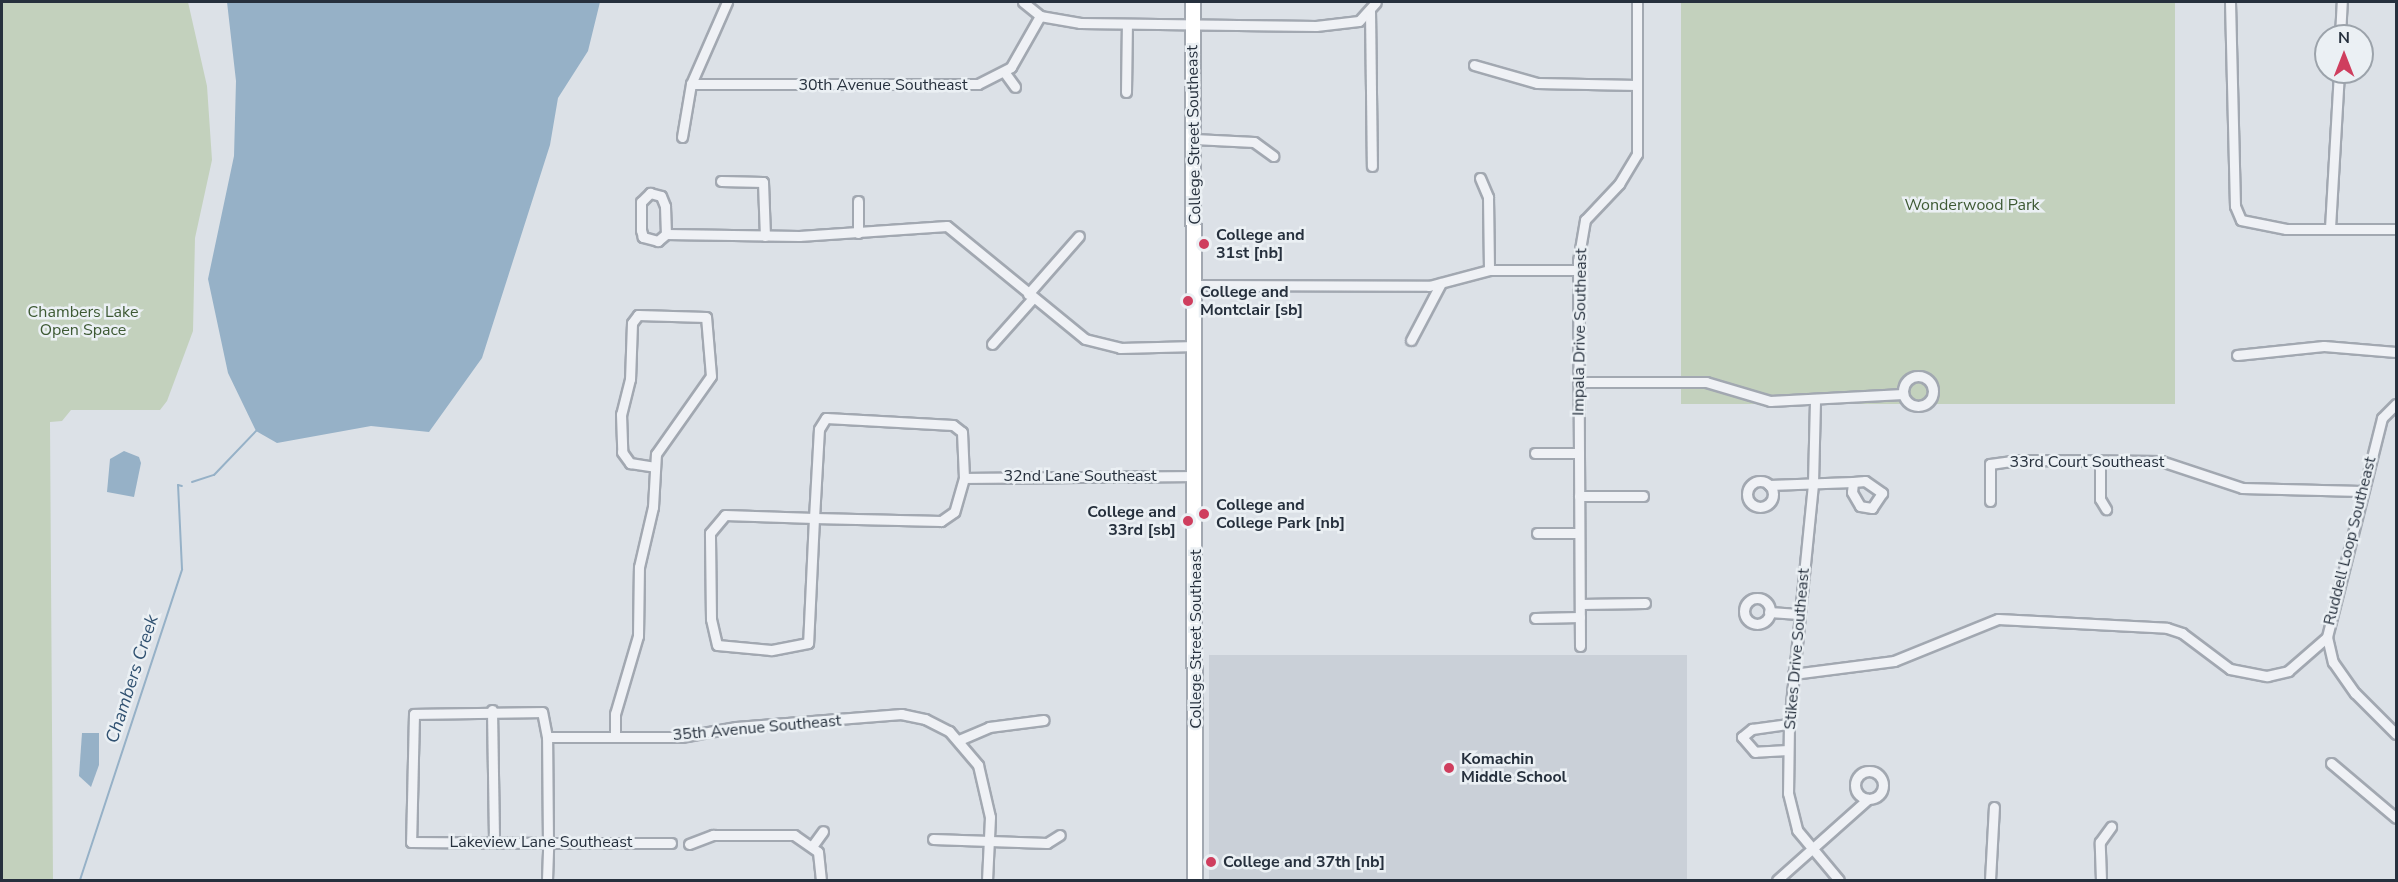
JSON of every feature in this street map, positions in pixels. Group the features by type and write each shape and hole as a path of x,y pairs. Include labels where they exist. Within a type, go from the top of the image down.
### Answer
{"main road":[{"name":"College Street Southeast","path":"1193,2 1196,285 1195,880"}],"street":[{"path":"682,137 691,84 728,2"},
{"path":"1023,2 1040,16 1128,24 1193,25 1340,25 1359,21 1373,6"},
{"name":"Impala Drive Southeast","path":"1580,646 1578,270 1585,220 1619,184 1637,154 1637,2"},
{"path":"2230,2 2235,206 2241,220 2254,227 2397,229"},
{"path":"2341,24 2342,2"},
{"path":"1372,166 1373,6"},
{"path":"1015,87 1005,73 1040,16"},
{"path":"1126,92 1128,24"},
{"path":"1474,65 1537,83 1637,85"},
{"name":"30th Avenue Southeast","path":"691,84 968,85 1005,73"},
{"path":"2330,228 2338,84"},
{"path":"1194,139 1254,142 1273,156"},
{"path":"1480,178 1488,197 1489,270"},
{"path":"720,181 763,182 765,236"},
{"path":"666,234 664,200 657,193 645,195 639,213 643,237 658,241 666,234 765,236 858,233 946,226 1068,329 1101,345 1196,346"},
{"path":"858,201 858,233"},
{"path":"992,344 1079,236"},
{"path":"1196,285 1441,283 1489,270 1578,270"},
{"path":"1411,340 1441,283"},
{"path":"615,737 615,714 638,636 639,567 653,507 656,454 711,376 706,317 638,315 632,323 630,379 621,414 622,452 630,463 655,467"},
{"path":"2237,355 2324,346 2397,352"},
{"path":"1578,382 1695,380 1753,398 1815,401 1903,394"},
{"name":"Stikes Drive Southeast","path":"1815,401 1813,484 1789,724 1789,807 1811,852 1839,880"},
{"name":"Ruddell Loop Southeast","path":"2397,404 2385,410 2361,490 2327,637 2333,662 2355,693 2397,735"},
{"path":"814,518 726,515 715,523 710,533 711,619 717,645 771,650 808,643 814,518 819,429 826,418 953,425 962,432 964,478 954,512 941,521 814,518"},
{"path":"1535,453 1579,453"},
{"path":"2100,461 2100,499 2106,509"},
{"name":"33rd Court Southeast","path":"1990,501 1990,464 2169,462 2242,488 2361,490"},
{"name":"32nd Lane Southeast","path":"964,478 1196,476"},
{"path":"1769,484 1853,482"},
{"path":"1579,496 1643,496"},
{"path":"1537,533 1579,533"},
{"path":"1580,604 1645,603"},
{"path":"1769,612 1799,614"},
{"path":"1535,618 1580,617"},
{"path":"1793,674 1894,661 1998,619 2167,628 2182,633 2230,669 2267,676 2288,671 2327,637"},
{"path":"494,842 492,710 542,712 547,737 547,880"},
{"name":"Lakeview Lane Southeast","path":"492,710 414,714 411,842 671,843"},
{"name":"35th Avenue Southeast","path":"547,737 681,737 736,727 901,714 925,719 959,740"},
{"path":"987,880 989,842 986,788 978,765 959,740 989,727 1044,720"},
{"path":"1788,750 1755,752 1742,737 1752,729 1789,724"},
{"path":"2331,763 2397,818"},
{"path":"1777,880 1868,799"},
{"path":"1990,880 1994,807"},
{"path":"2101,880 2100,842 2111,827"},
{"path":"813,845 823,831"},
{"path":"689,844 713,836 783,834 813,845 821,862 821,880"},
{"path":"933,839 1047,843 1060,835"}],"shaded area":[{"name":"Komachin Middle School","path":"1209,655 1687,655 1687,880 1209,880"}],"green space":[{"name":"Chambers Lake Open Space","path":"2,2 188,2 207,86 212,160 195,238 193,331 167,401 160,410 71,410 62,421 50,422 53,880 2,880"},
{"name":"Wonderwood Park","path":"1681,2 2175,2 2175,404 1681,404"}],"water":[{"path":"227,2 600,2 588,51 558,98 550,145 482,358 429,432 371,426 277,443 256,431 228,373 208,279 234,156 236,81"},
{"path":"124,451 139,457 141,463 134,497 107,492 110,459"},
{"path":"82,733 99,733 99,765 91,787 79,776"}],"waterway":[{"path":"192,482 214,475 256,431"},
{"name":"Chambers Creek","path":"80,880 182,569 178,485 182,486"}],"place":[{"name":"College and 31st [nb]","path":"1204,244"},
{"name":"College and Montclair [sb]","path":"1188,301"},
{"name":"College and College Park [nb]","path":"1204,514"},
{"name":"College and 33rd [sb]","path":"1188,521"},
{"name":"Komachin Middle School","path":"1449,768"},
{"name":"College and 37th [nb]","path":"1211,862"}]}
